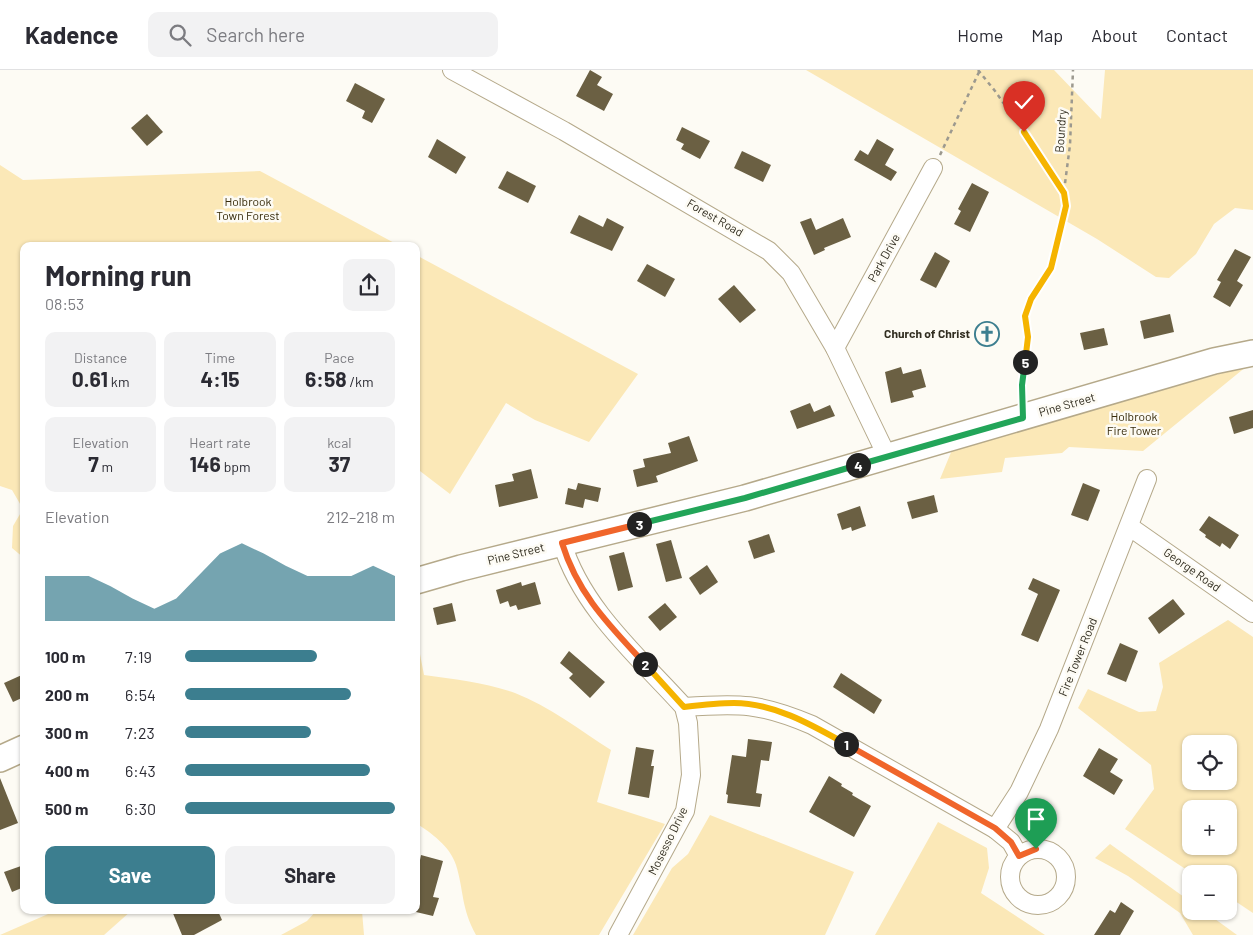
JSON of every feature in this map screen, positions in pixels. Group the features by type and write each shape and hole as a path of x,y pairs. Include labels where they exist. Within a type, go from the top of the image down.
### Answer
{"main road":[{"name":"Pine Street","path":"420,580 745,498 1214,361 1253,353"},
{"path":"0,759 20,750"}],"street":[{"name":"Forest Road","path":"452,70 564,131 769,251 791,273 834,348 886,456"},
{"name":"Park Drive","path":"834,348 933,168"},
{"name":"Fire Tower Road","path":"995,828 1033,765 1130,527 1147,480"},
{"name":"George Road","path":"1130,527 1253,613"},
{"path":"562,543 574,577 591,603 684,707 734,703 752,704 788,715 812,725 995,828 1011,842 1019,856"},
{"name":"Mosesso Drive","path":"618,935 685,811 691,775 688,723 684,707"}],"path":[{"name":"Boundry","path":"1023,418 1022,385 1028,337 1025,316 1031,299 1051,268 1066,206 1064,193 1070,144 1073,70"},
{"path":"933,168 978,71 996,91 1064,193"}],"green space":[{"path":"806,70 1054,70 1101,119 1105,70 1253,70 1253,210 1235,208 1214,224 1196,254 1169,278 1156,277 1097,239"},
{"name":"Holbrook Town Forest","path":"0,165 23,180 260,171 393,242 20,242 20,504 12,490 0,486"},
{"path":"420,257 638,374 589,442 535,420 506,403 450,494 420,471"},
{"name":"Holbrook Fire Tower","path":"1247,366 1143,451 1069,447 1062,453 1005,458 1002,472 940,479 952,450"},
{"name":"Holbrook Town Forest","path":"20,514 20,555 12,548 13,526"},
{"path":"1228,620 1253,637 1253,913 1237,902 1237,865 1182,865 1182,867 1125,829 1154,789 1151,765 1078,708 1088,689 1139,712 1156,711 1163,687 1159,663"},
{"path":"420,654 424,675 493,687 528,698 611,750 597,802 665,824 599,935 476,935 463,900 459,874 453,858 445,846 420,826"},
{"path":"710,815 854,872 825,935 633,935 672,868 688,854"},
{"path":"938,822 987,848 989,868 981,893 1045,935 875,935"},
{"path":"1110,844 1182,896 1182,916 1180,913 1128,876 1095,858"},
{"path":"48,914 128,914 104,935 0,935"},
{"path":"313,914 362,914 364,935 281,935 307,921"},
{"path":"1184,920 1216,920 1237,935 1193,935"}],"building":[{"path":"590,70 602,77 597,85 613,94 604,111 576,96"},
{"path":"355,83 385,99 372,123 362,118 365,111 346,101"},
{"path":"147,114 163,132 147,146 131,128"},
{"path":"682,127 710,141 700,159 681,149 684,144 676,140"},
{"path":"437,139 466,157 456,174 428,157"},
{"path":"877,139 894,149 885,165 897,172 891,181 854,160 860,150 868,155"},
{"path":"742,151 771,165 763,182 734,168"},
{"path":"507,171 536,186 528,203 498,188"},
{"path":"972,183 989,192 970,232 954,224 961,211 958,209"},
{"path":"579,215 603,227 607,218 624,227 612,251 570,233"},
{"path":"811,218 816,230 843,218 851,237 824,248 825,250 814,255 800,222"},
{"path":"1235,249 1251,257 1237,281 1243,285 1230,307 1213,297 1221,282 1217,280"},
{"path":"935,252 950,261 936,288 920,280"},
{"path":"647,264 675,279 665,297 637,281"},
{"path":"734,285 756,310 740,323 718,299"},
{"path":"1170,314 1174,332 1144,339 1140,321"},
{"path":"1104,328 1108,345 1084,350 1080,333"},
{"path":"901,367 903,374 921,369 926,387 912,391 914,397 891,403 885,372"},
{"path":"810,403 814,412 830,405 835,416 797,429 790,411"},
{"path":"1253,410 1253,428 1234,434 1229,417"},
{"path":"689,436 698,461 656,476 658,482 637,487 633,470 645,467 643,459 671,453 668,443"},
{"path":"531,469 538,498 499,507 495,485 514,481 512,474"},
{"path":"578,483 601,488 598,502 585,499 583,508 565,504 568,488 576,490"},
{"path":"1083,483 1100,490 1088,521 1071,515"},
{"path":"934,495 938,512 912,519 907,502"},
{"path":"860,506 866,526 852,531 851,527 842,530 837,514"},
{"path":"1209,516 1239,535 1230,549 1222,543 1220,547 1205,537 1206,535 1199,530"},
{"path":"769,534 775,552 754,559 748,541"},
{"path":"671,540 682,578 666,582 656,544"},
{"path":"624,552 633,587 618,591 609,556"},
{"path":"707,565 718,582 700,595 689,578"},
{"path":"1033,578 1060,590 1038,642 1021,635 1038,594 1028,589"},
{"path":"521,582 522,586 535,582 541,604 518,610 516,605 510,607 508,601 500,604 496,590"},
{"path":"1173,599 1185,614 1159,634 1148,618"},
{"path":"452,603 456,621 437,625 433,608"},
{"path":"665,603 677,617 660,631 648,617"},
{"path":"1120,643 1138,651 1126,682 1107,674"},
{"path":"569,651 605,682 590,698 569,678 573,674 560,663"},
{"path":"841,673 882,700 874,714 833,687"},
{"path":"20,676 20,699 13,702 4,683"},
{"path":"748,739 772,742 769,761 761,760 756,793 762,794 760,807 727,803 728,795 726,794 732,755 746,757"},
{"path":"636,747 654,750 651,766 654,766 649,798 628,794"},
{"path":"1099,748 1118,759 1110,772 1123,780 1114,795 1083,776"},
{"path":"829,776 853,793 852,795 871,806 854,837 809,812"},
{"path":"0,778 18,823 0,830"},
{"path":"421,855 443,861 433,897 439,898 433,916 420,913"},
{"path":"20,866 20,889 12,892 4,872"},
{"path":"1121,902 1134,911 1120,935 1094,935 1110,910 1115,913"},
{"path":"173,914 219,914 222,920 194,935 182,935"}],"place":[{"name":"Church of Christ","path":"987,334"}],"route":[{"path":"1024,132 1064,193 1066,206 1051,268 1031,299 1025,316 1028,337 1022,385 1023,418 745,498 562,543 574,577 591,603 684,707 734,703 752,704 788,715 812,725 995,828 1011,842 1019,856 1027,851 1036,849"}]}
